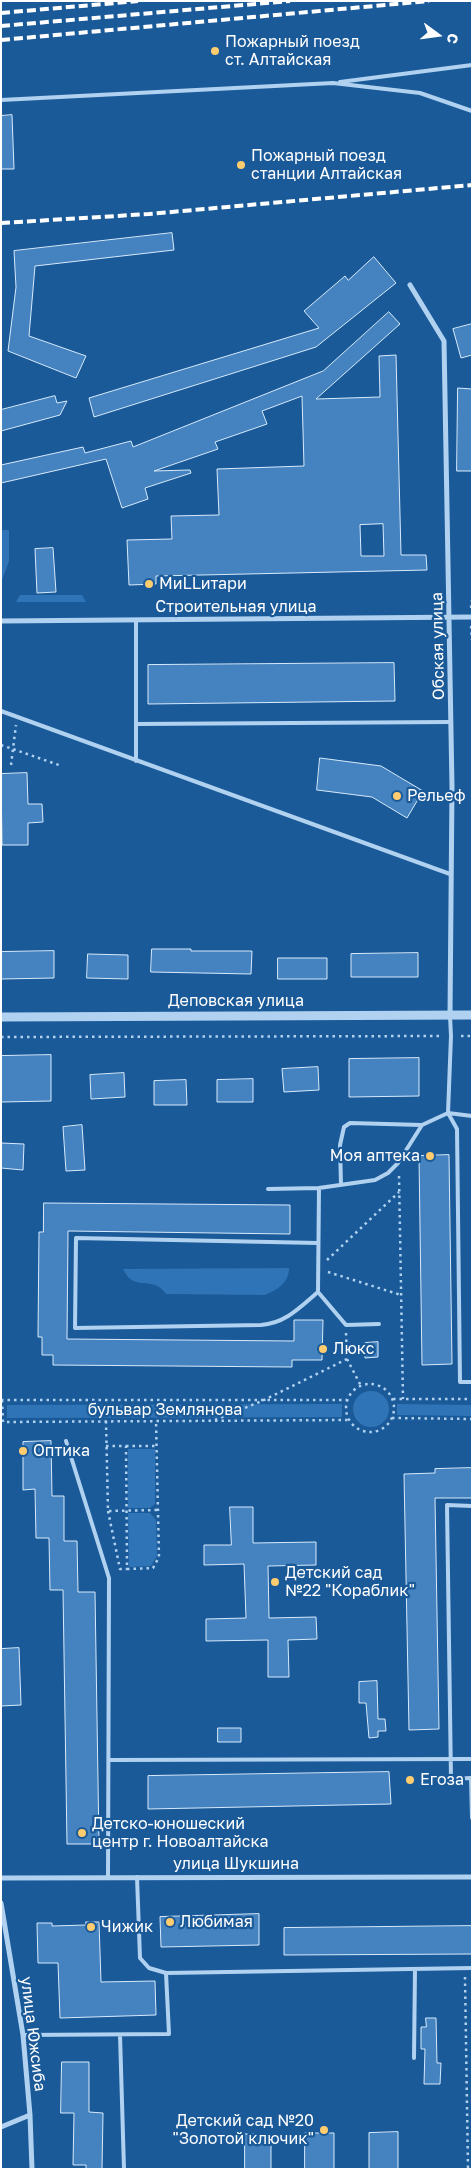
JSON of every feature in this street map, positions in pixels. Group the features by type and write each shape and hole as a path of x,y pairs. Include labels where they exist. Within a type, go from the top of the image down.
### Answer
{"street":[{"name":"Обская улица","path":"410,286 444,341 451,722 450,1016"},
{"name":"Строительная улица","path":"1,621 472,617"},
{"name":"Деповская улица","path":"1,1017 472,1015"},
{"name":"улица Шукшина","path":"1,1878 472,1877"},
{"name":"улица Южсиба","path":"1,1904 23,2035 30,2115 32,2169"},
{"path":"1,2127 30,2115"}],"lane":[{"path":"1,100 333,83 472,65"},
{"path":"333,83 420,93 472,111"},
{"path":"136,620 136,761"},
{"path":"1,711 450,874"},
{"path":"136,724 451,722"},
{"path":"450,1016 448,1114 457,1129 460,1382 472,1382"},
{"path":"341,1185 340,1145 344,1127 350,1123 422,1125 448,1114 472,1116"},
{"path":"268,1189 319,1188 375,1180 388,1174 398,1163 422,1125"},
{"path":"319,1188 318,1292 346,1325 379,1324"},
{"path":"318,1243 76,1238 75,1328 274,1324 288,1318 318,1292"},
{"path":"66,1441 109,1578 108,1877"},
{"path":"472,1506 447,1505 451,1779 471,1778 472,1818"},
{"path":"109,1760 472,1759"},
{"path":"137,1877 140,1958 149,1968 166,1973 472,1968"},
{"path":"414,2058 415,1969"},
{"path":"23,2035 168,2034 166,1973"},
{"path":"120,2035 124,2169"}],"path":[{"path":"11,766 17,717"},
{"path":"1,745 59,766"},
{"path":"1,1037 472,1036"},
{"path":"398,1163 403,1399"},
{"path":"399,1192 318,1268 401,1296"},
{"path":"346,1325 348,1359 361,1386"},
{"path":"213,1421 348,1359"},
{"path":"376,1384 386,1390 393,1399 395,1409 392,1418 386,1427 376,1432 366,1432 356,1428 349,1420 346,1410 347,1400 354,1390 361,1386 376,1384"},
{"path":"393,1399 472,1399"},
{"name":"бульвар Землянова","path":"347,1400 2,1400 2,1422 349,1420"},
{"path":"392,1418 472,1420"},
{"path":"106,1421 108,1511 120,1569 127,1569 153,1568 159,1557 156,1421"},
{"path":"106,1446 157,1446"},
{"path":"126,1446 127,1569"},
{"path":"108,1511 158,1510"},
{"path":"465,1968 468,2169"}],"shaded area":[{"path":"1,530 9,530 9,561 1,583"},
{"path":"20,595 82,595 86,602 16,602"},
{"path":"289,1268 285,1282 274,1291 265,1295 166,1294 155,1285 133,1281 123,1269"},
{"path":"371,1391 383,1397 389,1409 383,1421 371,1427 359,1421 353,1409 359,1397"},
{"path":"342,1404 342,1417 7,1418 7,1405"},
{"path":"397,1404 472,1405 472,1416 397,1415"},
{"path":"128,1449 155,1449 155,1504 150,1508 128,1508"},
{"path":"128,1513 150,1513 156,1520 157,1556 151,1566 129,1567"}],"building":[{"path":"12,115 14,169 1,169 1,116"},
{"path":"172,233 174,250 35,266 29,336 86,356 76,378 8,351 16,287 14,251"},
{"path":"374,257 396,283 316,347 94,417 89,398 319,328 304,311 345,276 348,280"},
{"path":"389,312 400,324 316,399 380,397 379,356 396,355 401,555 426,555 427,570 156,576 156,584 129,585 127,540 172,539 171,516 219,515 217,469 304,466 302,396 262,411 267,424 215,442 218,449 154,471 190,470 191,473 145,488 148,499 122,508 106,459 1,483 1,465 83,447 85,453 131,441 133,447 323,371","holes":["383,524 384,556 361,556 360,525"]},
{"path":"472,324 472,355 461,358 453,329"},
{"path":"458,388 472,389 472,471 457,471"},
{"path":"55,396 57,403 67,401 60,415 1,431 1,410"},
{"path":"53,548 56,592 37,593 35,549"},
{"path":"394,663 395,701 148,704 148,665"},
{"path":"320,758 381,766 423,791 407,818 372,797 317,790"},
{"path":"27,773 28,804 42,804 43,822 28,823 28,845 2,845 1,774"},
{"path":"152,949 252,951 251,974 151,972"},
{"path":"54,951 54,978 1,979 1,952"},
{"path":"418,953 418,977 351,977 351,954"},
{"path":"88,954 128,955 128,979 87,978"},
{"path":"278,958 327,958 327,979 278,979"},
{"path":"51,1055 51,1101 1,1102 1,1056"},
{"path":"419,1058 419,1096 349,1097 349,1059"},
{"path":"318,1067 319,1090 284,1092 282,1069"},
{"path":"124,1073 125,1097 91,1099 90,1075"},
{"path":"253,1079 253,1102 217,1102 217,1080"},
{"path":"186,1080 187,1105 154,1105 154,1081"},
{"path":"82,1125 85,1170 66,1171 63,1127"},
{"path":"1,1143 24,1144 23,1170 1,1168"},
{"path":"449,1155 452,1364 422,1365 419,1156"},
{"path":"44,1203 290,1205 290,1234 68,1231 67,1339 294,1341 294,1320 323,1320 322,1360 292,1360 292,1367 53,1365 53,1355 42,1355 42,1337 38,1337 39,1232 43,1232"},
{"path":"378,1342 378,1357 365,1358 365,1343"},
{"path":"51,1441 52,1496 64,1496 64,1541 77,1541 78,1592 95,1592 99,1844 67,1844 63,1590 50,1590 49,1538 36,1538 35,1489 23,1490 23,1442"},
{"path":"472,1468 472,1498 435,1498 439,1729 409,1730 404,1474 435,1473 435,1469"},
{"path":"230,1507 253,1507 253,1543 316,1542 316,1565 268,1566 269,1618 316,1617 317,1639 288,1640 289,1677 268,1677 268,1640 206,1641 206,1619 246,1618 244,1564 204,1565 204,1545 231,1545"},
{"path":"19,1648 21,1705 1,1706 1,1649"},
{"path":"377,1681 378,1719 385,1719 386,1731 378,1731 378,1737 369,1738 366,1703 359,1703 359,1682"},
{"path":"218,1728 241,1728 241,1742 218,1742"},
{"path":"389,1772 391,1804 148,1809 148,1776"},
{"path":"259,1914 259,1945 161,1947 160,1917"},
{"path":"86,1922 99,1922 101,1982 155,1981 156,2015 60,2018 58,1963 38,1963 37,1923 52,1923 52,1926 86,1925"},
{"path":"472,1926 472,1954 284,1955 284,1928"},
{"path":"426,2018 436,2018 437,2063 441,2063 440,2084 424,2084 425,2049 421,2049 421,2027 426,2027"},
{"path":"62,2062 89,2062 89,2112 103,2113 102,2169 86,2169 86,2165 73,2165 74,2113 61,2113"},
{"path":"398,2132 398,2169 369,2169 369,2133"},
{"path":"305,2133 334,2133 334,2169 305,2169"},
{"path":"245,2134 271,2134 271,2169 245,2169"}],"railway":[{"path":"1,13 138,1"},
{"path":"1,26 290,1"},
{"path":"1,40 429,1"},
{"path":"1,223 149,214 472,185"}],"place":[{"name":"Пожарный поезд ст. Алтайская","path":"215,51"},
{"name":"Пожарный поезд станции Алтайская","path":"241,165"},
{"name":"МиLLитари","path":"149,584"},
{"name":"Рельеф","path":"397,796"},
{"name":"Моя аптека","path":"430,1156"},
{"name":"Люкс","path":"323,1349"},
{"name":"Оптика","path":"23,1451"},
{"name":"Детский сад №22 \"Кораблик\"","path":"275,1582"},
{"name":"Егоза","path":"410,1780"},
{"name":"Детско-юношеский центр г. Новоалтайска","path":"82,1833"},
{"name":"Любимая","path":"170,1922"},
{"name":"Чижик","path":"91,1927"},
{"name":"Детский сад №20 \"Золотой ключик\"","path":"324,2130"}]}
